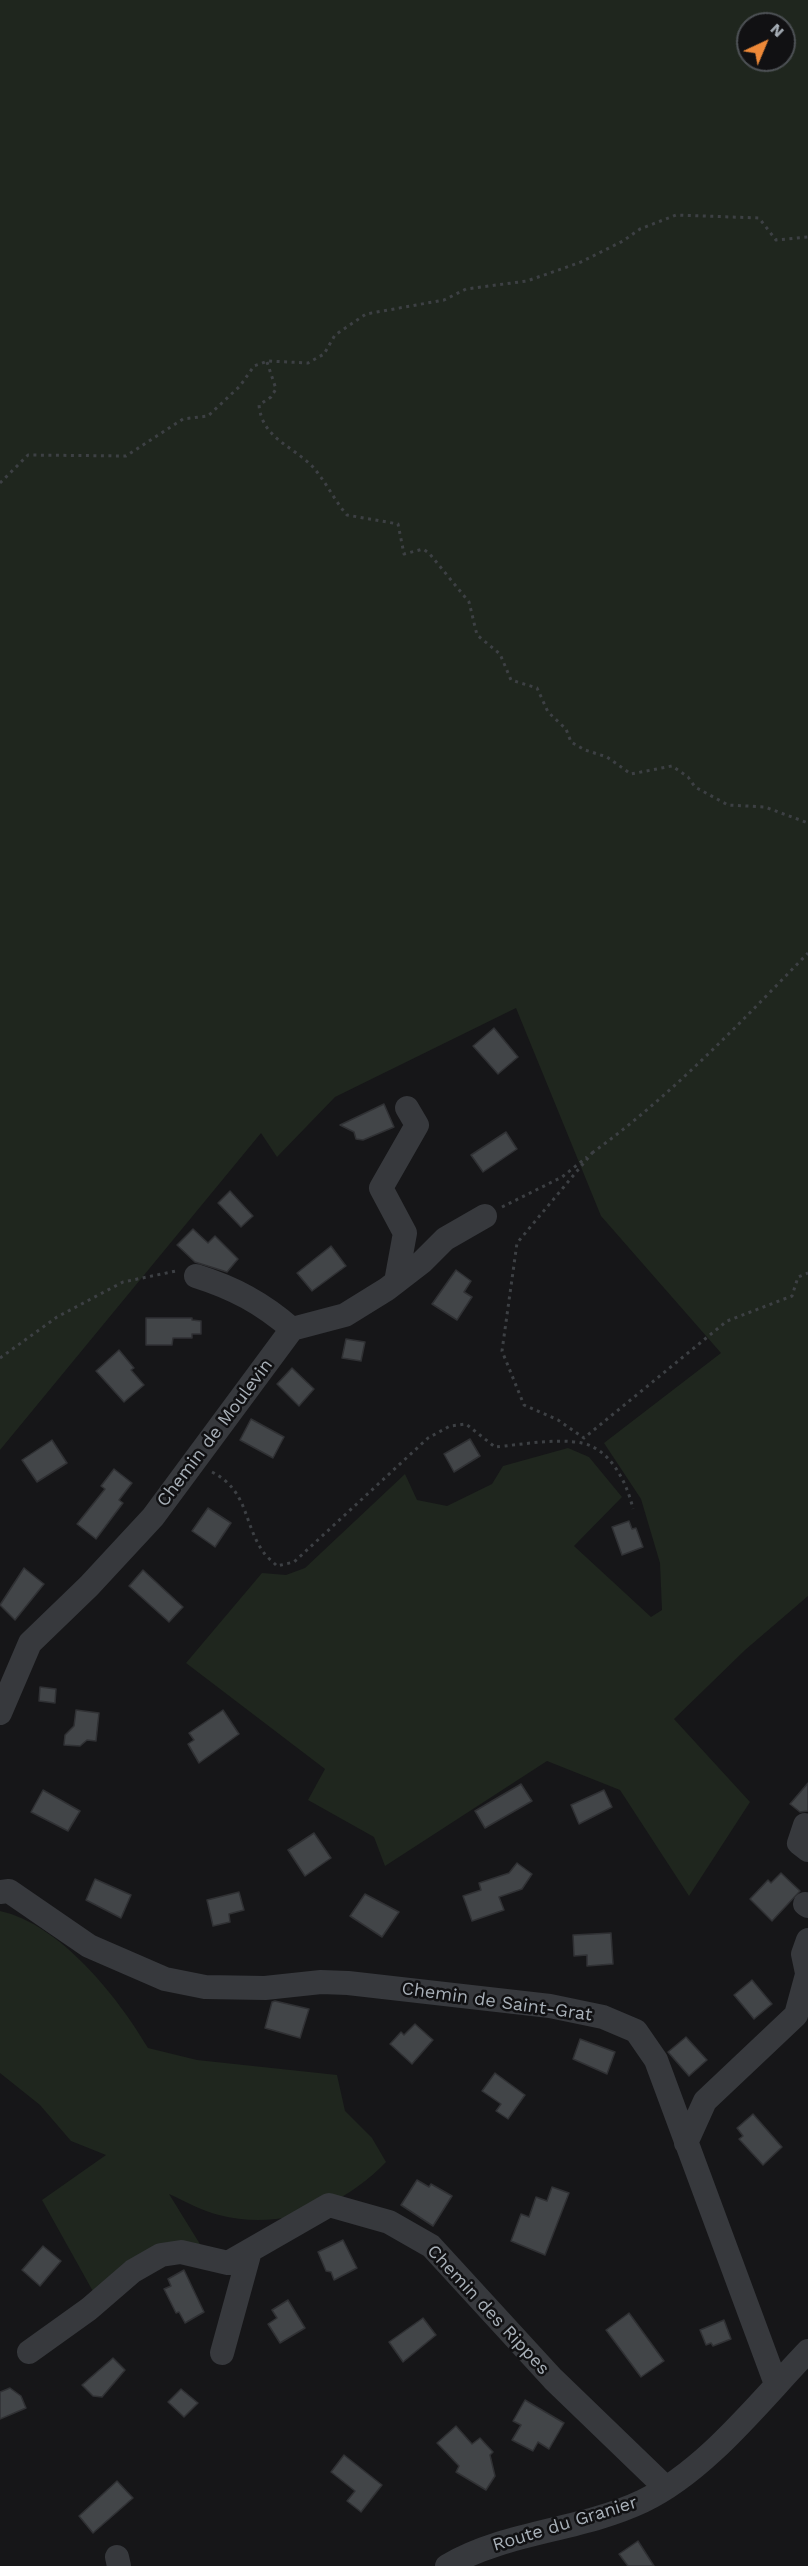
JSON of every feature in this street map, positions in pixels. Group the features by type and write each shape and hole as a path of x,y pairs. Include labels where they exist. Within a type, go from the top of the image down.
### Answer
{"street":[{"path":"396,1282 405,1233 381,1188 417,1125 407,1108"},
{"path":"196,1276 225,1285 267,1307 292,1329 345,1315 396,1282 422,1262 445,1239 485,1216"},
{"name":"Chemin de Moulevin","path":"0,1713 30,1643 89,1586 153,1517 292,1329"},
{"path":"805,1825 799,1843 808,1850"},
{"name":"Chemin de Saint-Grat","path":"0,1892 9,1891 89,1946 165,1980 205,1987 265,1989 321,1982 348,1983 550,2006 603,2017 636,2031 656,2060 776,2384"},
{"path":"686,2143 705,2101 796,2015 808,1972 803,1954 808,1940"},
{"name":"Chemin des Rippes","path":"29,2352 89,2309 133,2271 161,2254 181,2253 228,2263 329,2205 389,2222 431,2246 553,2379 666,2488"},
{"path":"222,2353 249,2251"},
{"name":"Route du Granier","path":"447,2566 494,2546 614,2513 666,2488 699,2462 808,2351"}],"path":[{"path":"0,483 28,455 126,456 183,419 208,416 240,386 254,366 267,362 308,363 324,354 335,335 366,314 444,300 466,289 527,281 581,262 623,241 640,229 676,215 759,218 776,240 808,237"},
{"path":"267,362 276,389 271,397 259,405 260,418 267,430 313,467 347,515 399,524 405,554 423,549 429,553 469,602 477,635 500,654 511,680 537,688 548,712 566,729 571,742 585,750 607,757 631,774 672,766 688,777 695,787 728,805 765,807 808,823"},
{"path":"485,1216 562,1177 613,1139 682,1078 808,953"},
{"path":"593,1152 517,1243 502,1351 524,1405 558,1420 584,1438 727,1321 792,1296 798,1277 808,1273"},
{"path":"0,1358 57,1317 123,1282 177,1271 196,1276"},
{"path":"194,1463 222,1477 240,1496 263,1552 277,1566 294,1562 428,1438 450,1426 466,1424 495,1447 568,1442 593,1446 611,1462 628,1491 633,1509"}],"shaded area":[{"path":"0,0 808,0 808,1596 745,1650 674,1719 750,1802 689,1896 620,1790 547,1761 385,1866 374,1837 308,1800 325,1769 186,1663 262,1573 286,1575 305,1568 405,1474 417,1500 447,1506 492,1484 503,1466 568,1448 589,1457 622,1497 574,1546 651,1617 662,1610 660,1563 641,1499 604,1443 721,1353 601,1216 516,1008 335,1097 277,1157 261,1133 0,1450"},
{"path":"0,1911 22,1919 44,1931 85,1965 121,2007 148,2048 197,2060 337,2075 345,2111 372,2138 386,2162 369,2178 331,2203 288,2217 265,2220 219,2215 169,2194 203,2249 95,2295 42,2200 106,2155 71,2141 40,2105 0,2073"}],"building":[{"path":"494,1028 518,1057 498,1074 473,1046"},
{"path":"384,1104 394,1127 363,1140 356,1139 354,1132 340,1125"},
{"path":"506,1132 517,1149 483,1172 471,1155"},
{"path":"230,1191 253,1216 241,1227 218,1203"},
{"path":"193,1229 208,1243 215,1236 238,1259 227,1272 195,1262 177,1245"},
{"path":"331,1246 346,1266 312,1291 297,1273"},
{"path":"456,1270 471,1281 464,1292 472,1297 457,1320 432,1304"},
{"path":"146,1318 192,1318 192,1320 201,1321 201,1334 192,1334 192,1338 173,1338 172,1345 146,1345"},
{"path":"346,1339 365,1342 361,1361 342,1358"},
{"path":"119,1350 134,1368 131,1370 144,1385 124,1402 96,1371"},
{"path":"292,1368 314,1389 299,1406 277,1384"},
{"path":"251,1419 284,1437 273,1458 240,1440"},
{"path":"470,1439 480,1456 454,1472 444,1454"},
{"path":"52,1440 67,1463 37,1482 22,1460"},
{"path":"114,1469 132,1483 119,1500 123,1503 96,1539 77,1524 105,1489 101,1486"},
{"path":"208,1508 231,1523 215,1547 192,1531"},
{"path":"629,1521 632,1529 636,1528 643,1547 622,1555 612,1527"},
{"path":"24,1568 44,1584 15,1620 0,1605"},
{"path":"143,1570 183,1607 169,1622 129,1586"},
{"path":"40,1687 56,1689 55,1703 39,1701"},
{"path":"76,1710 99,1713 96,1741 87,1740 80,1746 64,1745 65,1735 74,1726"},
{"path":"223,1710 239,1734 199,1763 188,1744 194,1740 189,1733"},
{"path":"808,1783 808,1811 800,1812 790,1804"},
{"path":"521,1784 532,1801 485,1828 475,1811"},
{"path":"43,1790 80,1811 68,1831 31,1812"},
{"path":"604,1790 612,1807 579,1824 571,1805"},
{"path":"314,1833 331,1858 305,1876 288,1850"},
{"path":"517,1863 532,1874 522,1889 499,1897 504,1910 472,1921 463,1896 481,1890 479,1883 509,1873"},
{"path":"781,1873 800,1891 772,1921 750,1899 768,1880 771,1883"},
{"path":"95,1879 131,1895 121,1918 86,1900"},
{"path":"239,1892 244,1910 229,1914 230,1922 213,1926 207,1900"},
{"path":"365,1894 399,1912 382,1937 350,1916"},
{"path":"611,1933 613,1964 587,1966 587,1955 574,1956 573,1935"},
{"path":"752,1980 772,2004 754,2019 734,1995"},
{"path":"272,2002 309,2009 300,2038 265,2028"},
{"path":"415,2024 433,2040 412,2064 390,2044 401,2032 404,2035"},
{"path":"686,2037 707,2060 689,2076 668,2052"},
{"path":"580,2039 615,2052 607,2074 573,2059"},
{"path":"495,2073 525,2095 508,2119 496,2111 501,2104 482,2091"},
{"path":"753,2114 782,2147 763,2165 739,2139 743,2136 737,2128"},
{"path":"417,2180 429,2187 431,2184 452,2196 433,2226 401,2205"},
{"path":"552,2187 569,2193 545,2255 511,2241 521,2214 529,2217 536,2197 547,2201"},
{"path":"343,2240 357,2268 334,2280 331,2272 326,2271 318,2252"},
{"path":"43,2246 61,2261 40,2286 22,2270"},
{"path":"184,2270 204,2312 185,2323 179,2312 176,2313 164,2289 171,2286 168,2279"},
{"path":"288,2300 305,2328 280,2343 268,2324 277,2318 272,2310"},
{"path":"629,2313 664,2361 641,2377 606,2330"},
{"path":"423,2318 436,2335 403,2362 389,2342"},
{"path":"724,2320 731,2339 713,2346 711,2343 706,2345 700,2330"},
{"path":"113,2358 125,2370 102,2397 93,2396 82,2385"},
{"path":"10,2388 21,2396 26,2408 0,2419 0,2392"},
{"path":"181,2389 198,2403 184,2417 168,2402"},
{"path":"525,2400 564,2423 549,2449 538,2442 533,2451 512,2440 521,2425 513,2421"},
{"path":"456,2426 472,2444 480,2438 493,2452 490,2455 495,2476 486,2490 456,2472 459,2466 437,2443"},
{"path":"344,2455 382,2485 361,2512 347,2501 355,2491 331,2472"},
{"path":"117,2481 133,2498 93,2533 79,2516"},
{"path":"638,2541 654,2566 628,2566 619,2554"}]}
